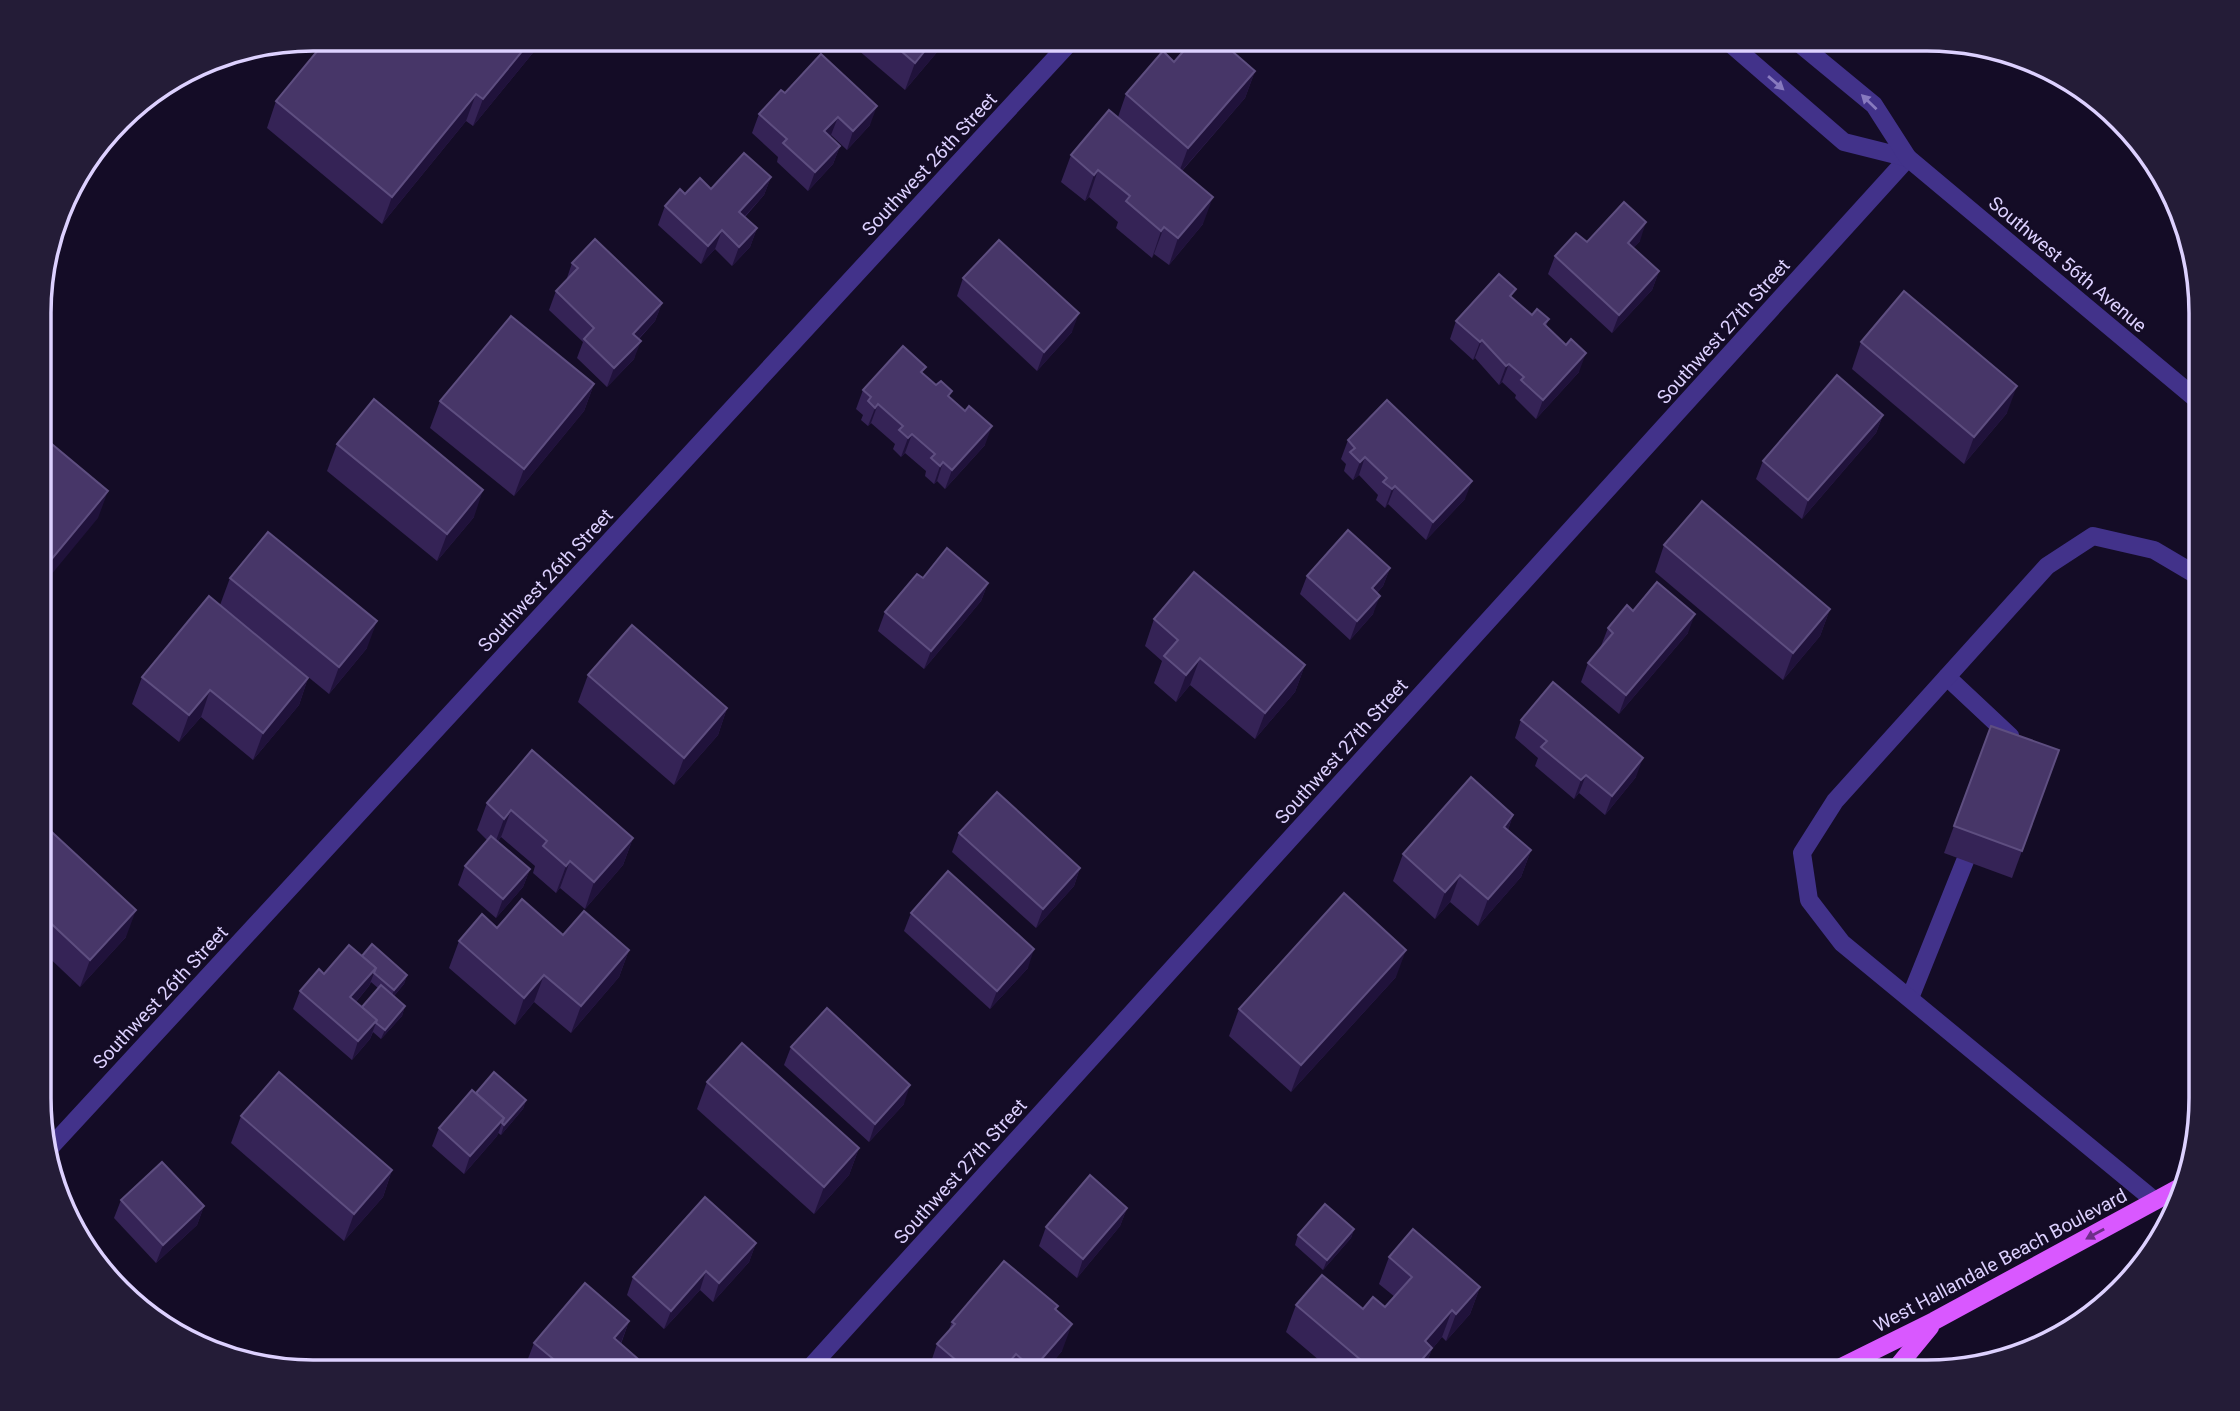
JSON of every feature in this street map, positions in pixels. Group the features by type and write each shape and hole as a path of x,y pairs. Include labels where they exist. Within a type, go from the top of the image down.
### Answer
{"main road":[{"name":"West Hallandale Beach Boulevard","path":"1855,1360 1934,1321 2172,1192"},
{"path":"1903,1360 1934,1321"}],"street":[{"name":"Southwest 26th Street","path":"55,1142 1061,51"},
{"name":"Southwest 56th Avenue","path":"1740,51 1844,142 1908,158"},
{"name":"Southwest 56th Avenue","path":"1810,51 1874,105 1908,158 2189,393"},
{"name":"Southwest 27th Street","path":"817,1360 1908,158"},
{"path":"2155,1201 1842,943 1808,900 1802,853 1835,801 2047,566 2093,536 2154,550 2189,570"},
{"path":"1947,677 2010,736 2001,760"},
{"path":"1910,998 1965,861"}],"building":[{"path":"317,51 522,51 483,99 476,94 392,197 276,101"},
{"path":"901,51 925,51 915,63"},
{"path":"1163,51 1174,62 1184,51 1232,51 1255,71 1188,148 1126,94"},
{"path":"821,54 877,106 853,131 838,117 824,131 840,146 815,172 783,143 787,139 759,114 781,90 785,93"},
{"path":"1109,110 1213,197 1178,238 1164,227 1161,231 1126,201 1130,196 1098,170 1094,175 1071,155"},
{"path":"744,153 771,177 739,212 757,228 739,247 722,230 708,246 665,206 680,189 685,194 700,178 711,189"},
{"path":"1624,202 1646,222 1628,243 1659,271 1619,315 1555,256 1576,233 1587,242"},
{"path":"595,239 662,303 633,334 641,341 614,368 584,339 594,328 556,291 578,268 572,263"},
{"path":"999,240 1079,313 1044,352 963,278"},
{"path":"1499,274 1516,289 1510,296 1532,315 1537,309 1549,319 1544,324 1566,345 1571,339 1586,353 1543,400 1521,380 1524,377 1509,364 1506,366 1482,340 1480,342 1456,321"},
{"path":"1904,291 2017,386 1974,437 1861,342"},
{"path":"511,316 594,384 524,469 440,401"},
{"path":"903,346 926,367 921,372 936,385 941,381 952,391 948,396 965,411 969,406 992,426 952,470 943,462 940,466 931,458 935,454 912,434 908,438 899,430 903,426 878,404 875,408 868,401 871,397 863,390"},
{"path":"1837,375 1883,415 1808,500 1763,461"},
{"path":"374,399 483,490 447,534 337,444"},
{"path":"1387,400 1472,481 1433,522 1395,486 1392,489 1383,482 1387,478 1365,457 1360,462 1350,452 1355,448 1348,440"},
{"path":"51,443 108,491 51,560"},
{"path":"1702,501 1830,609 1793,653 1664,545"},
{"path":"1348,530 1390,568 1372,588 1380,596 1357,621 1307,576"},
{"path":"268,532 377,621 339,667 230,578"},
{"path":"947,548 988,583 931,651 885,612 917,574 923,578"},
{"path":"1194,572 1305,665 1265,713 1200,658 1186,675 1164,656 1178,640 1154,619"},
{"path":"1657,582 1695,614 1626,695 1588,663 1613,633 1608,628 1627,605 1633,611"},
{"path":"209,596 308,678 263,733 210,690 189,715 142,677"},
{"path":"632,625 727,708 684,758 588,675"},
{"path":"1553,682 1643,758 1612,796 1586,775 1581,780 1541,747 1547,741 1521,720"},
{"path":"1991,726 2059,750 2022,851 1954,826"},
{"path":"532,750 633,838 594,882 570,861 566,866 543,846 547,841 511,810 504,819 487,803"},
{"path":"1471,777 1513,815 1504,827 1531,850 1488,899 1460,875 1445,892 1403,854"},
{"path":"997,792 1080,868 1043,909 959,833"},
{"path":"51,831 136,910 90,960 51,923"},
{"path":"491,836 530,869 503,899 465,866"},
{"path":"948,871 1034,949 997,991 911,913"},
{"path":"1344,893 1406,950 1301,1065 1239,1009"},
{"path":"522,899 563,935 584,911 629,950 581,1006 544,975 524,998 459,941 482,914 497,928"},
{"path":"372,944 407,975 394,990 374,973 376,968 362,956"},
{"path":"349,945 376,968 350,997 377,1020 358,1041 300,991 319,969 324,974"},
{"path":"381,985 405,1006 385,1030 362,1007"},
{"path":"827,1008 910,1085 875,1124 791,1047"},
{"path":"742,1043 859,1148 824,1187 707,1082"},
{"path":"279,1072 392,1170 354,1214 241,1116"},
{"path":"494,1072 526,1100 504,1125 504,1118 476,1093"},
{"path":"472,1090 504,1118 470,1156 439,1128"},
{"path":"162,1162 204,1206 163,1245 121,1200"},
{"path":"1090,1175 1127,1208 1083,1259 1046,1227"},
{"path":"705,1197 756,1243 719,1283 706,1271 671,1311 633,1277"},
{"path":"1325,1204 1354,1229 1327,1260 1298,1235"},
{"path":"1413,1229 1480,1287 1456,1314 1452,1310 1425,1341 1432,1348 1422,1360 1361,1360 1296,1305 1322,1275 1363,1309 1373,1297 1385,1307 1412,1277 1389,1257"},
{"path":"1004,1261 1058,1306 1055,1309 1072,1324 1041,1360 1023,1360 1016,1354 1011,1360 956,1360 937,1344 955,1324 952,1322"},
{"path":"585,1283 629,1321 614,1338 639,1360 555,1360 534,1343"}]}
